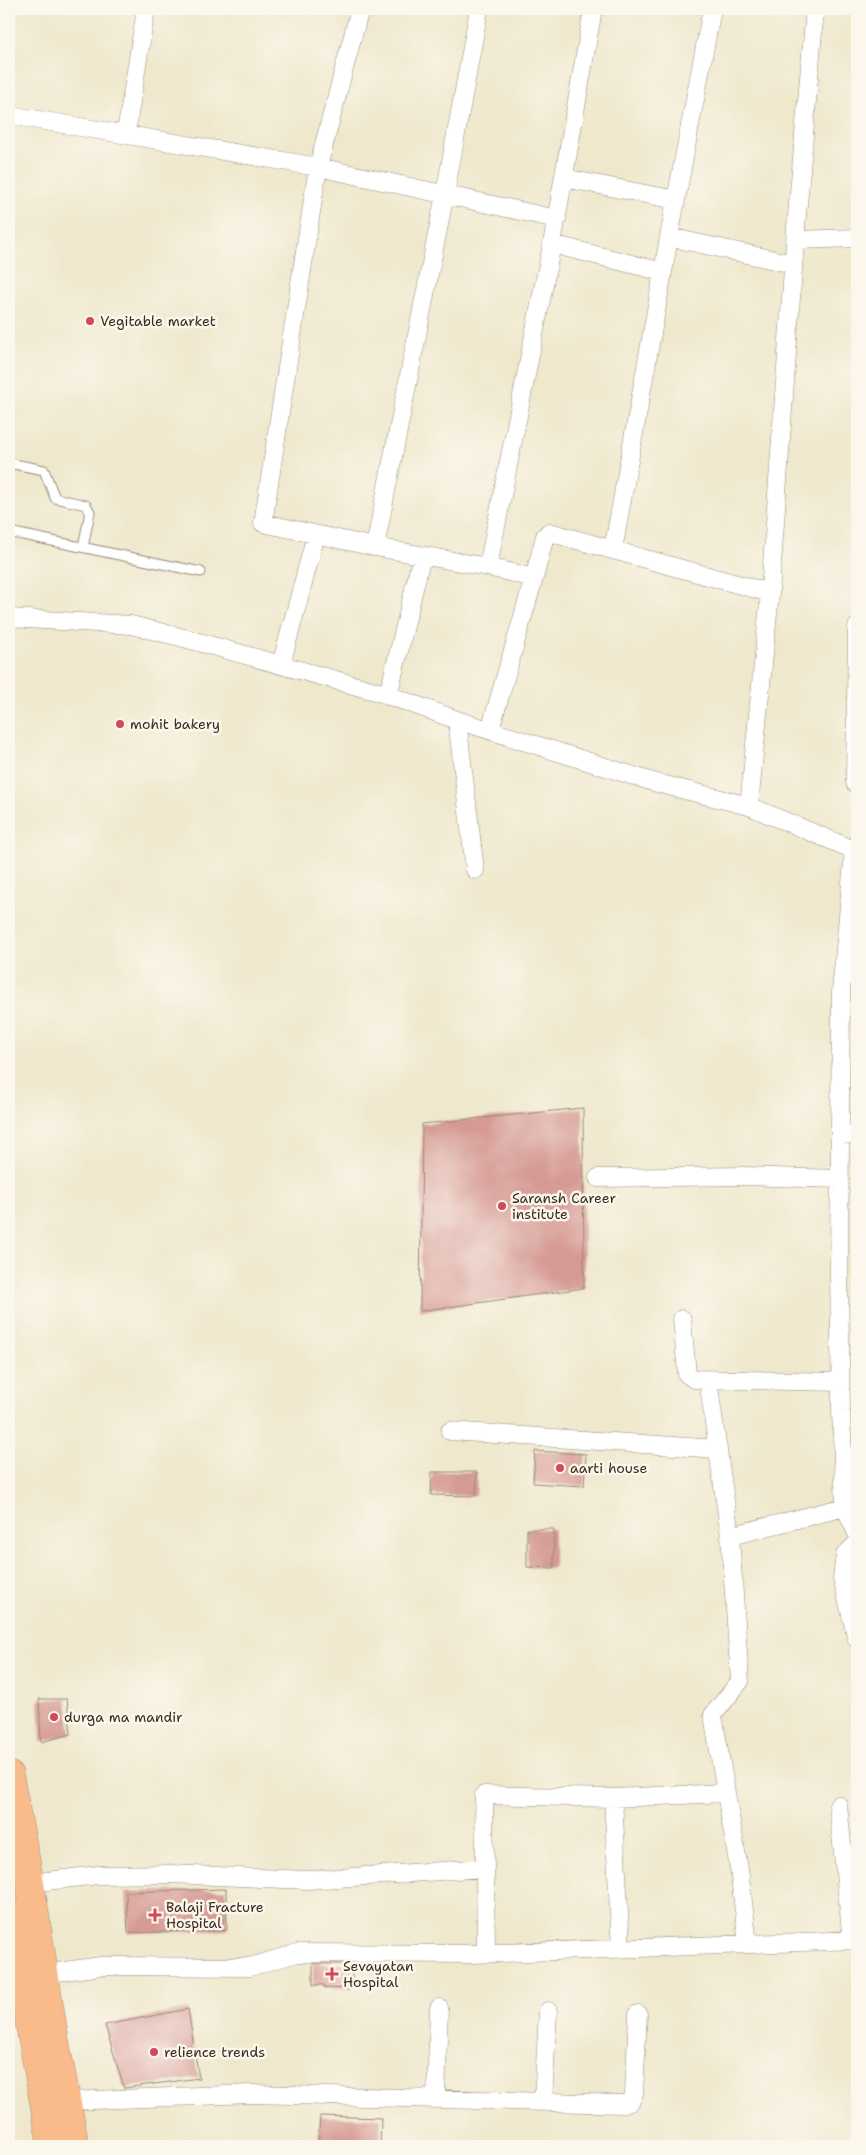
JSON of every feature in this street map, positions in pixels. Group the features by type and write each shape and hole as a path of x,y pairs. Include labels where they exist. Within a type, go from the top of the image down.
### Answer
{"main road":[{"path":"9,1775 11,1804 30,1883 43,1974 75,2146"},
{"path":"9,1911 52,2146"}],"street":[{"path":"126,133 146,9"},
{"path":"360,9 318,167 263,523 375,547 488,567 534,578"},
{"path":"375,547 445,194 479,9"},
{"path":"488,567 557,219 594,9"},
{"path":"613,550 712,9"},
{"path":"749,806 770,593 793,264 815,9"},
{"path":"9,115 126,133 318,167 557,219"},
{"path":"564,178 676,200"},
{"path":"669,238 793,264"},
{"path":"795,240 857,238"},
{"path":"552,244 663,272"},
{"path":"490,730 545,536 549,532 770,593"},
{"path":"281,665 316,535"},
{"path":"388,696 422,556"},
{"path":"9,618 130,625 184,638 388,696 457,720 653,782 749,806 854,850 852,927 841,992 849,1134 840,1179 840,1382 845,1507 857,1533"},
{"path":"856,783 857,627"},
{"path":"457,720 475,870"},
{"path":"598,1178 743,1176 840,1179"},
{"path":"682,1319 687,1374 694,1380 840,1382"},
{"path":"708,1380 730,1536 740,1681 713,1715 739,1869 748,1944"},
{"path":"450,1431 718,1449"},
{"path":"730,1536 845,1507"},
{"path":"857,1544 845,1555 842,1578 857,1639"},
{"path":"486,1953 484,1795 613,1798 726,1793"},
{"path":"613,1798 621,1949"},
{"path":"43,1974 101,1966 250,1967 297,1953 486,1953 854,1941 838,1805"},
{"path":"30,1883 98,1875 170,1874 308,1880 485,1868"},
{"path":"436,2099 440,2008"},
{"path":"544,2102 548,2011"},
{"path":"66,2101 252,2094 623,2104 630,2102 634,2094 638,2014"}],"lane":[{"path":"9,463 44,470 55,498 86,504 90,512 84,547"},
{"path":"9,532 201,572"}],"building":[{"name":"Saransh Career institute","path":"583,1108 584,1288 420,1311 422,1124"},
{"name":"aarti house","path":"535,1451 586,1454 584,1486 533,1483"},
{"path":"432,1472 477,1472 476,1496 431,1495"},
{"path":"527,1529 554,1529 554,1568 527,1567"},
{"name":"durga ma mandir","path":"39,1699 67,1699 71,1734 41,1742"},
{"path":"226,1889 227,1930 128,1933 126,1892"},
{"path":"313,1964 352,1964 352,1989 324,1988 324,1985 313,1985"},
{"name":"relience trends","path":"188,2009 199,2078 124,2088 105,2025"},
{"path":"320,2116 381,2118 380,2146 318,2146"}],"place":[{"name":"Vegitable market","path":"90,321"},
{"name":"mohit bakery","path":"120,724"},
{"name":"Saransh Career institute","path":"502,1206"},
{"name":"aarti house","path":"560,1468"},
{"name":"durga ma mandir","path":"54,1717"},
{"name":"Balaji Fracture Hospital","path":"155,1915"},
{"name":"Sevayatan Hospital","path":"332,1974"},
{"name":"relience trends","path":"154,2052"}]}
